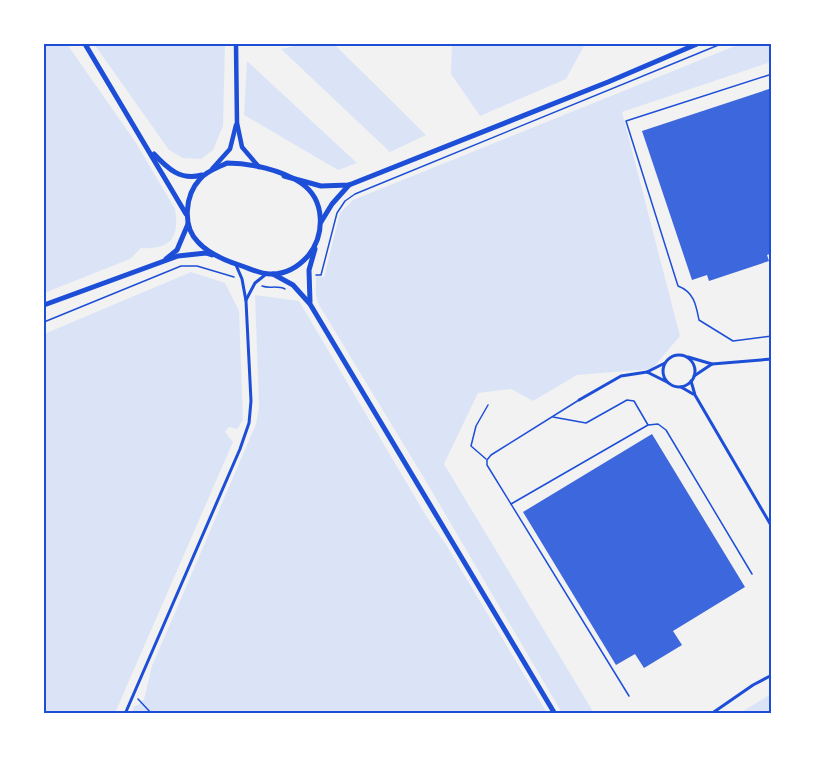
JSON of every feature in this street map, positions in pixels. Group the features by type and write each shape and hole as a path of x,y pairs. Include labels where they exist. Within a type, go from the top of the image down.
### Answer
{"main road":[{"path":"85,44 146,143 187,216"},
{"path":"236,44 237,123 242,147 259,166"},
{"path":"284,176 321,186 349,185 698,44"},
{"path":"225,260 197,242 188,224 187,216 192,189 230,149 237,123"},
{"path":"146,143 174,173 191,178 227,163 244,163 259,166 302,183 313,196 320,212 321,222 318,243 310,261 310,303"},
{"path":"321,222 332,204 349,185"},
{"path":"160,263 177,250 188,224"},
{"path":"270,274 285,272 301,263 318,243"},
{"path":"44,305 178,256 206,253 270,274 293,285 310,303 555,714"}],"street":[{"path":"125,714 240,449 249,423 251,401 246,301 242,279 235,264"},
{"path":"246,301 255,283 270,274"},
{"path":"685,356 694,367 694,376"},
{"path":"579,400 621,376 647,372 672,357 685,356 712,364 771,359"},
{"path":"665,363 663,374 669,383"},
{"path":"679,386 691,381 694,376 712,364"},
{"path":"647,372 695,395"},
{"path":"691,381 695,395 771,527"},
{"path":"711,714 771,675"}],"lane":[{"path":"771,74 626,121 678,286 685,289 696,301 699,320 733,341 771,336"},
{"path":"579,400 491,455 488,465 629,696"},
{"path":"552,417 586,423 627,400 634,401 648,424"},
{"path":"488,405 476,426 471,446 488,460"},
{"path":"510,504 648,424 658,424 666,430 752,574"}],"path":[{"path":"309,276 321,275 337,213 345,201 355,194 721,44"},
{"path":"44,322 181,266 197,266 242,279"},
{"path":"255,283 266,288 278,286 289,291 293,285"},
{"path":"133,694 152,714"}],"shaded area":[{"path":"44,44 67,44 136,143 175,209 176,228 171,240 166,244 159,247 141,248 130,259 44,293"},
{"path":"94,44 225,44 223,126 213,150 201,159 183,158 169,150"},
{"path":"303,44 334,44 426,135 390,152 281,49"},
{"path":"452,44 585,44 566,79 480,116 451,74"},
{"path":"740,44 771,44 771,62 622,112 680,336 652,369 577,375 533,401 511,389 478,393 444,464 594,713 562,713 319,305 316,296 316,276 324,277 340,213 353,200"},
{"path":"247,61 357,163 338,170 244,115"},
{"path":"191,272 225,283 239,311 243,420 237,429 229,427 225,432 233,442 115,713 44,713 44,334"},
{"path":"255,295 299,301 428,519 445,543 547,713 131,714 134,706 144,699 152,666 256,424 259,407"},
{"path":"771,694 771,713 740,713"}],"building":[{"path":"772,88 772,253 767,255 769,261 709,281 707,275 692,280 642,131"},
{"path":"652,434 745,587 673,631 682,645 644,668 635,654 616,665 523,512"}]}
